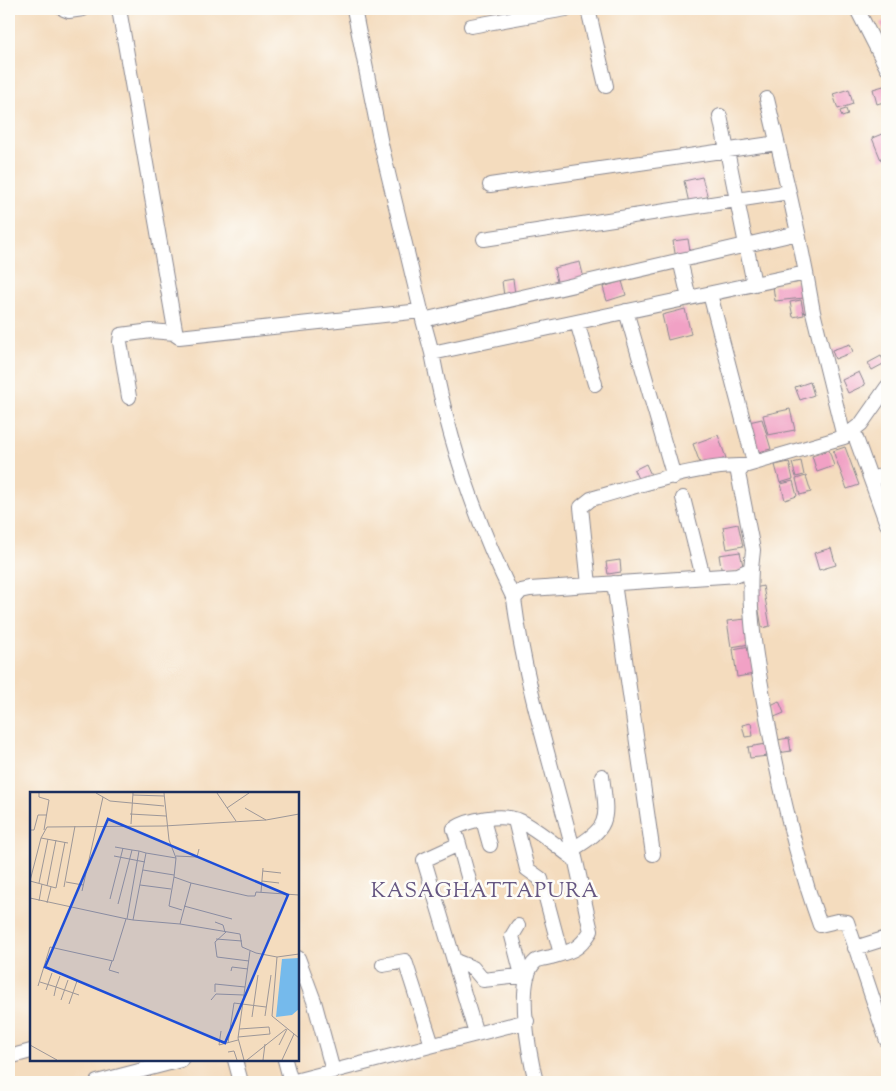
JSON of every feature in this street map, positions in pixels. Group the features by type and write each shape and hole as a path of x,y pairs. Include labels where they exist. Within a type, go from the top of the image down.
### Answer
{"street":[{"path":"64,9 70,11 83,9"},
{"path":"119,9 175,333"},
{"path":"354,9 380,144 438,383 466,486 498,568 514,599 518,634 591,931 581,946 561,954 536,960 525,975 483,980 473,968 455,961"},
{"path":"471,26 500,15 566,9"},
{"path":"588,9 606,86"},
{"path":"857,9 887,68"},
{"path":"767,100 798,233 813,312 848,434 872,479 887,524"},
{"path":"720,116 754,284"},
{"path":"490,185 777,143"},
{"path":"484,239 789,192"},
{"path":"129,397 120,342 121,335 151,331 175,333 179,337 422,316 798,233"},
{"path":"680,260 689,298"},
{"path":"432,353 806,273"},
{"path":"710,294 749,464"},
{"path":"626,311 674,477"},
{"path":"577,322 595,384"},
{"path":"590,585 580,507 583,503 591,499 674,477 727,465 749,464 848,434 861,424 887,386"},
{"path":"749,464 738,473 754,560 751,569 754,648 771,740 806,886 820,925 844,920 847,922 887,1041"},
{"path":"872,479 887,474"},
{"path":"683,498 702,577"},
{"path":"514,599 521,591 738,575 751,569"},
{"path":"614,583 653,854"},
{"path":"573,853 605,822 606,811 602,776"},
{"path":"470,884 454,829 460,825 483,820 515,820 573,853"},
{"path":"483,820 490,846"},
{"path":"515,820 526,869 541,879 561,954"},
{"path":"459,844 424,860 476,1034"},
{"path":"518,926 512,936 525,975 524,994 529,1052 536,1082"},
{"path":"855,948 887,938"},
{"path":"299,961 314,1001 333,1071"},
{"path":"384,965 404,962 406,964 432,1045"},
{"path":"285,1061 291,1082 526,1021"},
{"path":"9,1057 30,1050"},
{"path":"97,1082 178,1061"},
{"path":"235,1061 242,1082"}],"building":[{"path":"887,20 887,39 880,23"},
{"path":"887,85 887,101 877,104 873,89"},
{"path":"849,89 853,104 838,109 833,94"},
{"path":"846,109 848,115 842,117 840,111"},
{"path":"887,132 887,158 881,160 872,138"},
{"path":"702,177 708,198 689,203 684,181"},
{"path":"688,239 691,257 676,259 673,241"},
{"path":"580,262 584,279 558,286 554,268"},
{"path":"513,279 515,294 504,296 502,281"},
{"path":"622,281 626,295 607,301 603,287"},
{"path":"802,282 804,298 775,301 773,286"},
{"path":"801,300 804,315 793,317 790,302"},
{"path":"685,309 691,334 668,340 662,315"},
{"path":"850,344 853,352 835,359 832,350"},
{"path":"881,356 885,363 872,370 868,363"},
{"path":"859,372 865,385 848,393 842,380"},
{"path":"810,382 814,395 800,400 795,387"},
{"path":"790,409 795,430 768,435 763,415"},
{"path":"762,419 771,449 758,452 749,422"},
{"path":"718,435 726,458 701,466 693,444"},
{"path":"845,447 859,485 847,489 833,451"},
{"path":"829,450 834,466 817,472 812,456"},
{"path":"801,461 804,475 796,477 792,463"},
{"path":"789,462 793,479 780,483 775,465"},
{"path":"646,464 651,475 639,481 634,470"},
{"path":"806,476 811,492 800,495 796,479"},
{"path":"793,481 797,496 785,500 781,484"},
{"path":"738,524 743,546 727,549 723,527"},
{"path":"831,548 836,565 819,570 814,553"},
{"path":"740,552 744,570 722,574 719,555"},
{"path":"620,560 621,572 608,574 606,562"},
{"path":"763,586 770,626 762,628 755,588"},
{"path":"746,619 750,644 731,647 727,621"},
{"path":"750,646 754,674 737,677 733,649"},
{"path":"779,701 784,713 772,718 767,707"},
{"path":"751,723 753,736 745,737 742,725"},
{"path":"789,738 791,751 778,753 777,740"},
{"path":"766,744 768,756 750,758 748,747"}],"district":[{"name":"KASAGHATTAPURA","path":"485,890"}]}
